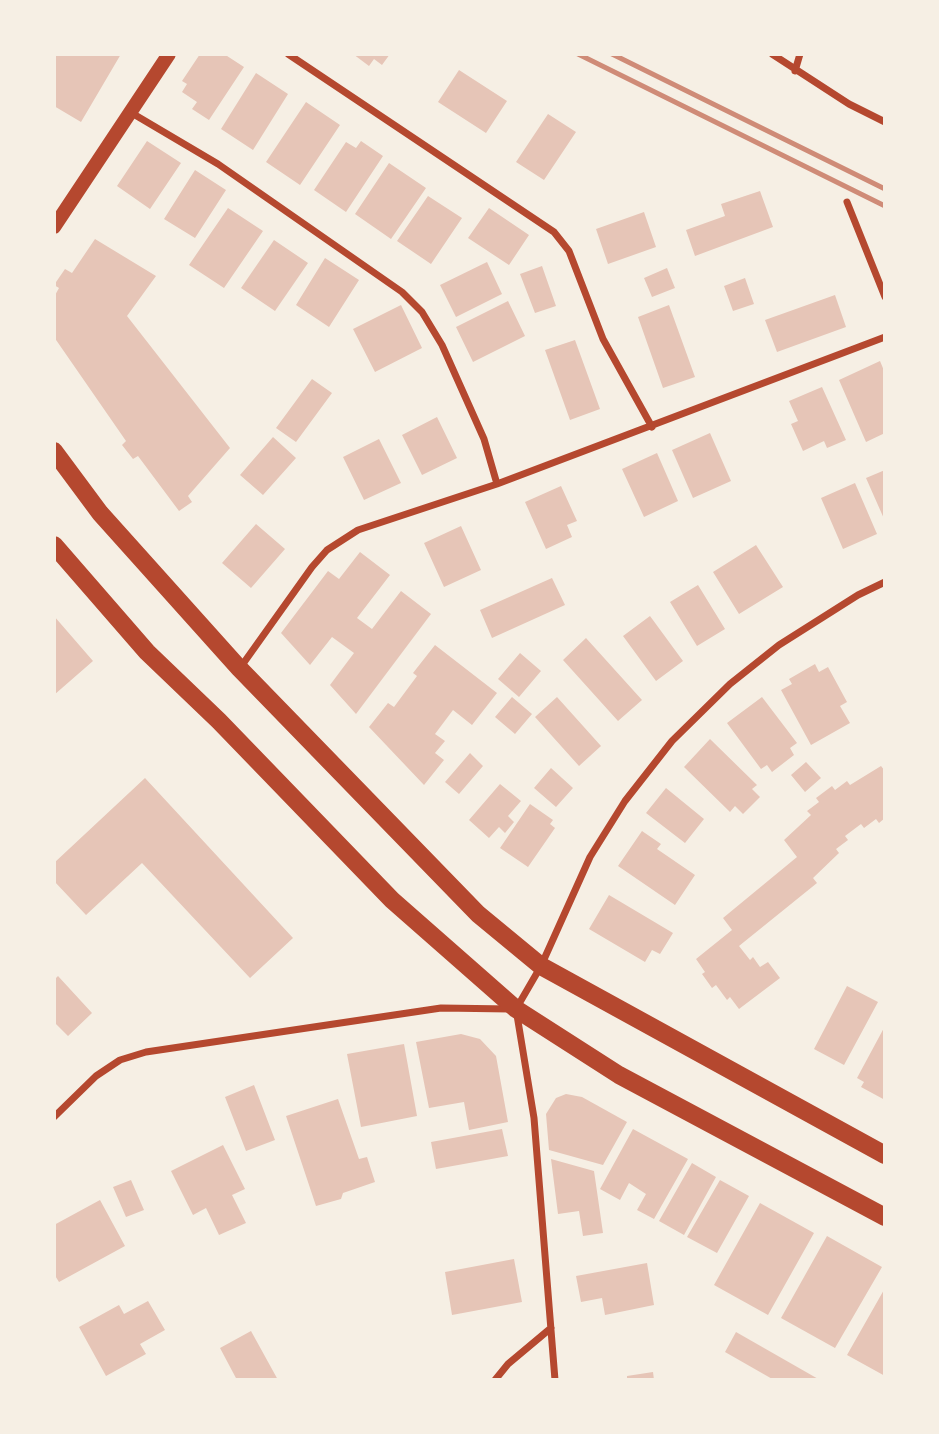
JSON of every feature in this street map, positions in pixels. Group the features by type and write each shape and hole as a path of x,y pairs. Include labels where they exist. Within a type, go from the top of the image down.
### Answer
{"main road":[{"path":"54,227 169,54"},
{"path":"54,451 100,513 239,668 478,914 541,966 885,1156"},
{"path":"54,545 146,652 219,721 392,900 516,1009 620,1074 885,1217"}],"street":[{"path":"288,54 554,232 569,251 603,339 652,427"},
{"path":"772,54 795,71 885,122"},
{"path":"795,71 800,54"},
{"path":"129,112 218,164 402,292 422,312 442,345 484,439 497,484"},
{"path":"847,202 885,298"},
{"path":"239,668 327,550 358,530 497,484 885,337"},
{"path":"555,1380 534,1118 516,1009 541,966 590,857 625,800 672,741 730,684 779,645 858,595 885,582"},
{"path":"54,1117 96,1076 120,1060 146,1052 441,1008 516,1009"},
{"path":"495,1380 551,1328"}],"building":[{"path":"54,54 121,54 81,122 54,106"},
{"path":"200,54 224,54 244,67 209,120 192,109 197,102 182,92 187,84 182,81"},
{"path":"353,54 390,54 382,65 374,59 369,66"},
{"path":"459,70 507,101 486,133 438,102"},
{"path":"256,73 288,94 253,150 221,129"},
{"path":"306,102 340,125 300,185 266,162"},
{"path":"548,114 576,132 544,180 516,162"},
{"path":"147,141 181,163 150,209 117,186"},
{"path":"361,141 383,156 346,212 314,190 346,142 356,148"},
{"path":"389,163 426,188 391,239 355,214"},
{"path":"195,170 226,190 195,238 164,219"},
{"path":"760,191 773,227 695,256 686,230 725,216 721,204"},
{"path":"428,196 462,218 431,264 397,241"},
{"path":"228,208 263,231 224,288 189,265"},
{"path":"489,208 529,235 509,265 468,238"},
{"path":"644,212 656,247 608,264 596,229"},
{"path":"95,239 156,276 127,316 230,448 188,496 192,502 179,511 138,456 133,459 122,445 126,441 54,337 54,297 59,288 54,285 65,269 72,273"},
{"path":"274,240 308,263 275,311 241,288"},
{"path":"325,258 359,280 329,327 296,305"},
{"path":"487,262 502,294 456,317 440,285"},
{"path":"542,266 556,306 535,313 520,274"},
{"path":"667,268 675,288 652,297 644,278"},
{"path":"745,278 754,304 733,311 724,286"},
{"path":"835,295 846,327 777,352 765,320"},
{"path":"508,301 525,336 473,362 456,327"},
{"path":"401,305 422,348 375,372 353,329"},
{"path":"669,305 695,377 663,388 638,317"},
{"path":"575,340 600,409 570,420 545,350"},
{"path":"880,361 885,373 885,433 866,442 839,380"},
{"path":"312,379 332,393 296,442 276,428"},
{"path":"822,387 846,440 827,448 824,441 803,451 791,424 798,421 789,401"},
{"path":"437,417 457,458 422,475 402,435"},
{"path":"710,433 731,481 693,498 672,450"},
{"path":"273,437 296,458 263,495 240,475"},
{"path":"379,439 401,483 364,500 343,457"},
{"path":"657,453 678,501 644,517 622,469"},
{"path":"885,470 885,521 866,478"},
{"path":"855,483 877,534 843,549 821,498"},
{"path":"561,486 577,521 567,525 572,537 546,549 525,502"},
{"path":"256,524 285,549 251,588 222,563"},
{"path":"461,526 481,570 444,587 424,543"},
{"path":"756,545 783,587 739,614 713,572"},
{"path":"360,552 390,575 357,618 372,629 401,591 431,614 356,714 330,685 354,653 332,637 310,665 281,633 328,571 339,579"},
{"path":"552,578 565,605 492,638 480,610"},
{"path":"698,585 725,629 697,646 670,602"},
{"path":"54,616 93,661 54,695"},
{"path":"650,616 683,661 656,681 623,636"},
{"path":"586,638 642,700 618,721 563,660"},
{"path":"435,645 497,693 472,725 453,710 435,734 445,741 435,753 444,760 424,785 369,727 388,703 394,707 417,676 413,673"},
{"path":"520,653 541,671 519,697 498,679"},
{"path":"815,664 819,672 828,667 847,702 840,706 850,723 811,745 781,690 792,684 789,679"},
{"path":"512,697 532,714 515,734 495,717"},
{"path":"557,697 601,746 579,766 535,717"},
{"path":"762,697 797,743 790,748 794,755 772,772 767,765 761,769 727,723"},
{"path":"710,739 757,785 752,789 760,797 743,814 735,806 730,812 684,767"},
{"path":"470,753 483,766 459,794 445,782"},
{"path":"806,762 821,778 805,792 791,775"},
{"path":"881,766 885,771 885,818 879,823 876,819 864,828 861,824 845,836 848,840 836,849 839,853 813,878 817,883 739,946 750,960 753,957 760,967 768,962 780,978 739,1009 730,997 727,1000 716,985 712,988 696,959 732,930 723,918 797,857 784,840 811,815 807,811 819,802 816,798 832,786 835,790 847,781 850,785"},
{"path":"551,768 573,788 556,807 534,788"},
{"path":"145,778 293,938 250,978 142,863 86,915 54,881 54,863"},
{"path":"500,784 521,801 508,816 514,822 505,833 499,827 489,838 469,820"},
{"path":"666,788 704,819 685,843 646,813"},
{"path":"530,804 553,820 550,824 555,828 528,867 500,848"},
{"path":"642,831 661,844 657,849 695,875 675,905 618,866"},
{"path":"609,895 673,933 660,954 652,950 645,962 589,929"},
{"path":"58,976 92,1013 68,1036 54,1022 54,980"},
{"path":"847,986 878,1002 844,1065 814,1049"},
{"path":"885,1026 885,1100 861,1087 864,1082 857,1078"},
{"path":"461,1034 480,1039 496,1056 508,1122 469,1130 464,1102 429,1108 416,1042"},
{"path":"404,1044 417,1116 361,1127 347,1054"},
{"path":"254,1085 275,1140 246,1151 225,1097"},
{"path":"566,1094 582,1097 627,1122 603,1165 549,1150 546,1114 556,1098"},
{"path":"338,1099 359,1159 367,1157 375,1182 343,1193 341,1199 316,1206 286,1116"},
{"path":"502,1129 508,1156 436,1169 431,1142"},
{"path":"633,1129 688,1159 654,1219 637,1210 646,1194 629,1183 620,1200 600,1189"},
{"path":"223,1145 245,1189 232,1195 246,1223 219,1235 206,1208 193,1215 171,1171"},
{"path":"551,1159 594,1171 603,1233 583,1236 579,1211 558,1214"},
{"path":"692,1163 716,1177 684,1235 659,1221"},
{"path":"131,1180 144,1210 126,1217 113,1187"},
{"path":"720,1180 749,1196 717,1253 687,1237"},
{"path":"100,1200 125,1246 59,1282 54,1274 54,1225"},
{"path":"760,1203 814,1233 768,1315 714,1285"},
{"path":"827,1236 882,1267 835,1348 781,1318"},
{"path":"514,1259 522,1302 452,1315 445,1272"},
{"path":"647,1263 654,1305 605,1315 602,1298 581,1302 576,1276"},
{"path":"885,1288 885,1376 847,1355"},
{"path":"148,1301 165,1330 140,1344 146,1354 106,1376 79,1327 119,1305 124,1314"},
{"path":"251,1331 278,1380 237,1380 220,1348"},
{"path":"736,1332 820,1380 774,1380 725,1352"},
{"path":"653,1372 654,1380 627,1380 627,1376"}],"railway":[{"path":"578,54 885,206"},
{"path":"612,54 885,189"}]}
